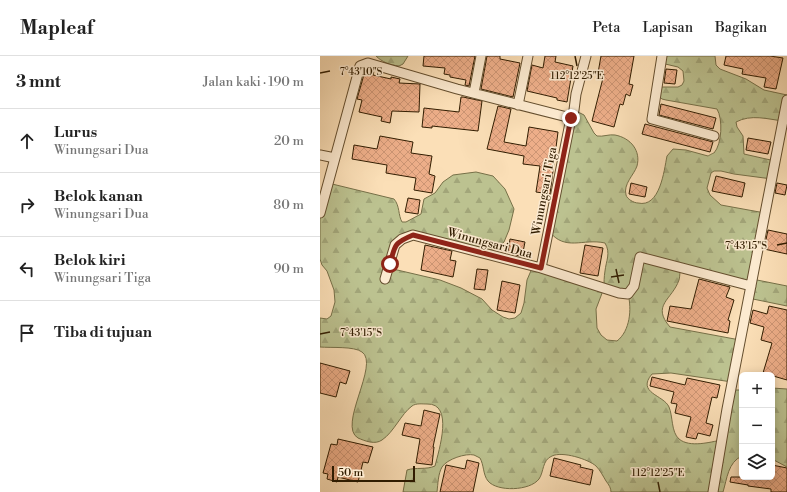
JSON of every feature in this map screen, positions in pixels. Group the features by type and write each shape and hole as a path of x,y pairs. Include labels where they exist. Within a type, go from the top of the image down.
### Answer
{"street":[{"path":"474,93 482,56"},
{"path":"518,105 528,56"},
{"name":"Winungsari Tiga","path":"541,268 576,94 586,56"},
{"path":"662,56 652,119 714,136"},
{"path":"320,213 360,66 368,63 518,105 571,118"},
{"path":"713,492 727,409 787,100"},
{"path":"320,155 335,158"},
{"name":"Winungsari Dua","path":"385,279 395,245 413,235 541,268 619,293 628,294 634,286 640,257 751,286"}],"green space":[{"path":"376,56 408,56 403,64 399,66 386,63"},
{"path":"662,56 715,56 716,65 720,69 746,79 764,90 787,95 783,121 765,118 747,118 736,122 737,127 743,136 744,154 775,161 772,179 714,171 711,173 707,188 710,195 721,205 765,213 752,279 787,286 787,306 748,298 751,287 680,268 679,280 665,303 662,313 670,327 740,340 732,382 671,373 652,374 647,385 649,390 662,399 669,407 676,436 684,442 694,444 722,440 730,390 739,390 739,458 731,467 723,492 611,492 609,485 596,466 581,458 562,454 552,456 546,460 539,479 535,483 521,488 514,489 492,485 486,479 480,458 474,455 466,455 457,457 444,464 438,479 437,492 403,492 407,470 435,466 443,429 442,419 440,411 435,406 417,404 408,409 382,440 370,442 358,438 353,431 352,421 366,369 366,359 362,352 358,350 320,347 320,318 327,319 331,316 335,302 334,290 327,271 322,265 320,259 320,213 328,183 394,199 402,222 406,222 421,214 424,199 435,193 443,182 453,175 476,172 493,176 505,189 514,209 509,230 504,242 497,248 487,250 413,235 395,245 393,269 440,280 461,288 482,299 492,310 503,317 509,319 515,318 521,313 527,280 533,266 604,288 604,275 608,254 605,243 568,243 561,241 549,231 574,110 584,115 597,136 615,135 626,139 634,146 638,155 637,166 627,183 625,191 628,198 636,203 645,203 651,200 656,194 660,187 667,156 673,149 686,150 708,156 714,153 717,149 721,125 717,109 666,100 662,99 656,94 657,87 678,87 682,85 684,81 683,71 678,67 661,63","holes":["604,288 628,294 630,313 625,332 617,341 607,340 601,335 597,328 596,309"]},
{"path":"775,388 787,389 787,467 775,461"}],"building":[{"path":"424,56 475,56 469,86 465,85 466,80 450,77 450,75 444,74 445,68 423,66"},
{"path":"487,56 500,56 500,59 520,63 513,97 481,89"},
{"path":"545,56 556,56 555,62 573,66 567,102 557,100 557,98 527,91 532,65 543,68"},
{"path":"601,56 634,56 629,84 633,85 630,96 626,94 623,105 620,104 614,127 592,121 604,74 598,73"},
{"path":"726,56 770,56 783,58 776,89 764,87 766,78 742,74 743,69 724,65"},
{"path":"368,69 374,71 373,75 391,79 391,77 400,79 399,83 420,84 419,112 392,111 390,123 381,121 382,117 359,112 362,100 357,99 365,71"},
{"path":"666,69 677,70 675,84 664,83"},
{"path":"461,97 482,101 478,131 432,126 432,128 422,127 424,108 459,112"},
{"path":"661,104 716,118 713,129 659,115"},
{"path":"498,106 511,109 504,142 526,146 529,127 558,132 550,194 536,192 540,166 523,164 524,156 487,149"},
{"path":"645,124 713,142 710,152 642,134"},
{"path":"380,136 413,142 411,153 432,156 429,174 435,176 432,193 414,190 416,178 386,173 387,165 352,159 354,145 377,149"},
{"path":"748,138 771,142 768,154 746,150"},
{"path":"716,176 745,183 742,197 712,191"},
{"path":"631,183 647,187 645,197 629,194"},
{"path":"777,183 787,185 785,195 775,193"},
{"path":"408,198 420,200 418,214 405,212"},
{"path":"768,230 787,234 787,254 764,249"},
{"path":"510,239 525,242 522,257 508,252"},
{"path":"425,245 452,251 450,260 456,261 453,277 421,270"},
{"path":"585,245 603,248 598,276 580,273"},
{"path":"477,269 488,270 485,290 474,289"},
{"path":"699,279 730,287 726,297 734,300 728,320 730,321 728,333 667,321 670,306 691,309"},
{"path":"502,281 520,285 515,313 497,310"},
{"path":"769,306 787,310 787,380 775,376 775,372 763,372 772,343 761,340 764,327 750,323 753,310 767,314"},
{"path":"320,363 350,371 346,384 340,382 336,397 320,393"},
{"path":"652,377 685,385 687,378 720,385 717,398 712,397 706,423 713,425 710,436 698,433 696,439 686,437 691,417 675,413 677,404 671,403 674,392 650,386"},
{"path":"424,410 440,414 433,447 432,465 416,463 420,439 402,435 405,423 421,426"},
{"path":"338,439 373,447 368,463 363,462 358,482 338,477 337,482 327,479 328,474 323,473 331,444 337,445"},
{"path":"554,458 581,465 580,467 593,470 590,485 550,476"},
{"path":"467,460 479,463 473,492 440,492 446,465 465,469"},
{"path":"775,466 787,468 787,492 771,492 771,489 730,482 731,477 739,477 739,480 775,480"}],"route":[{"path":"390,264 395,245 413,235 541,268 571,118"}]}
